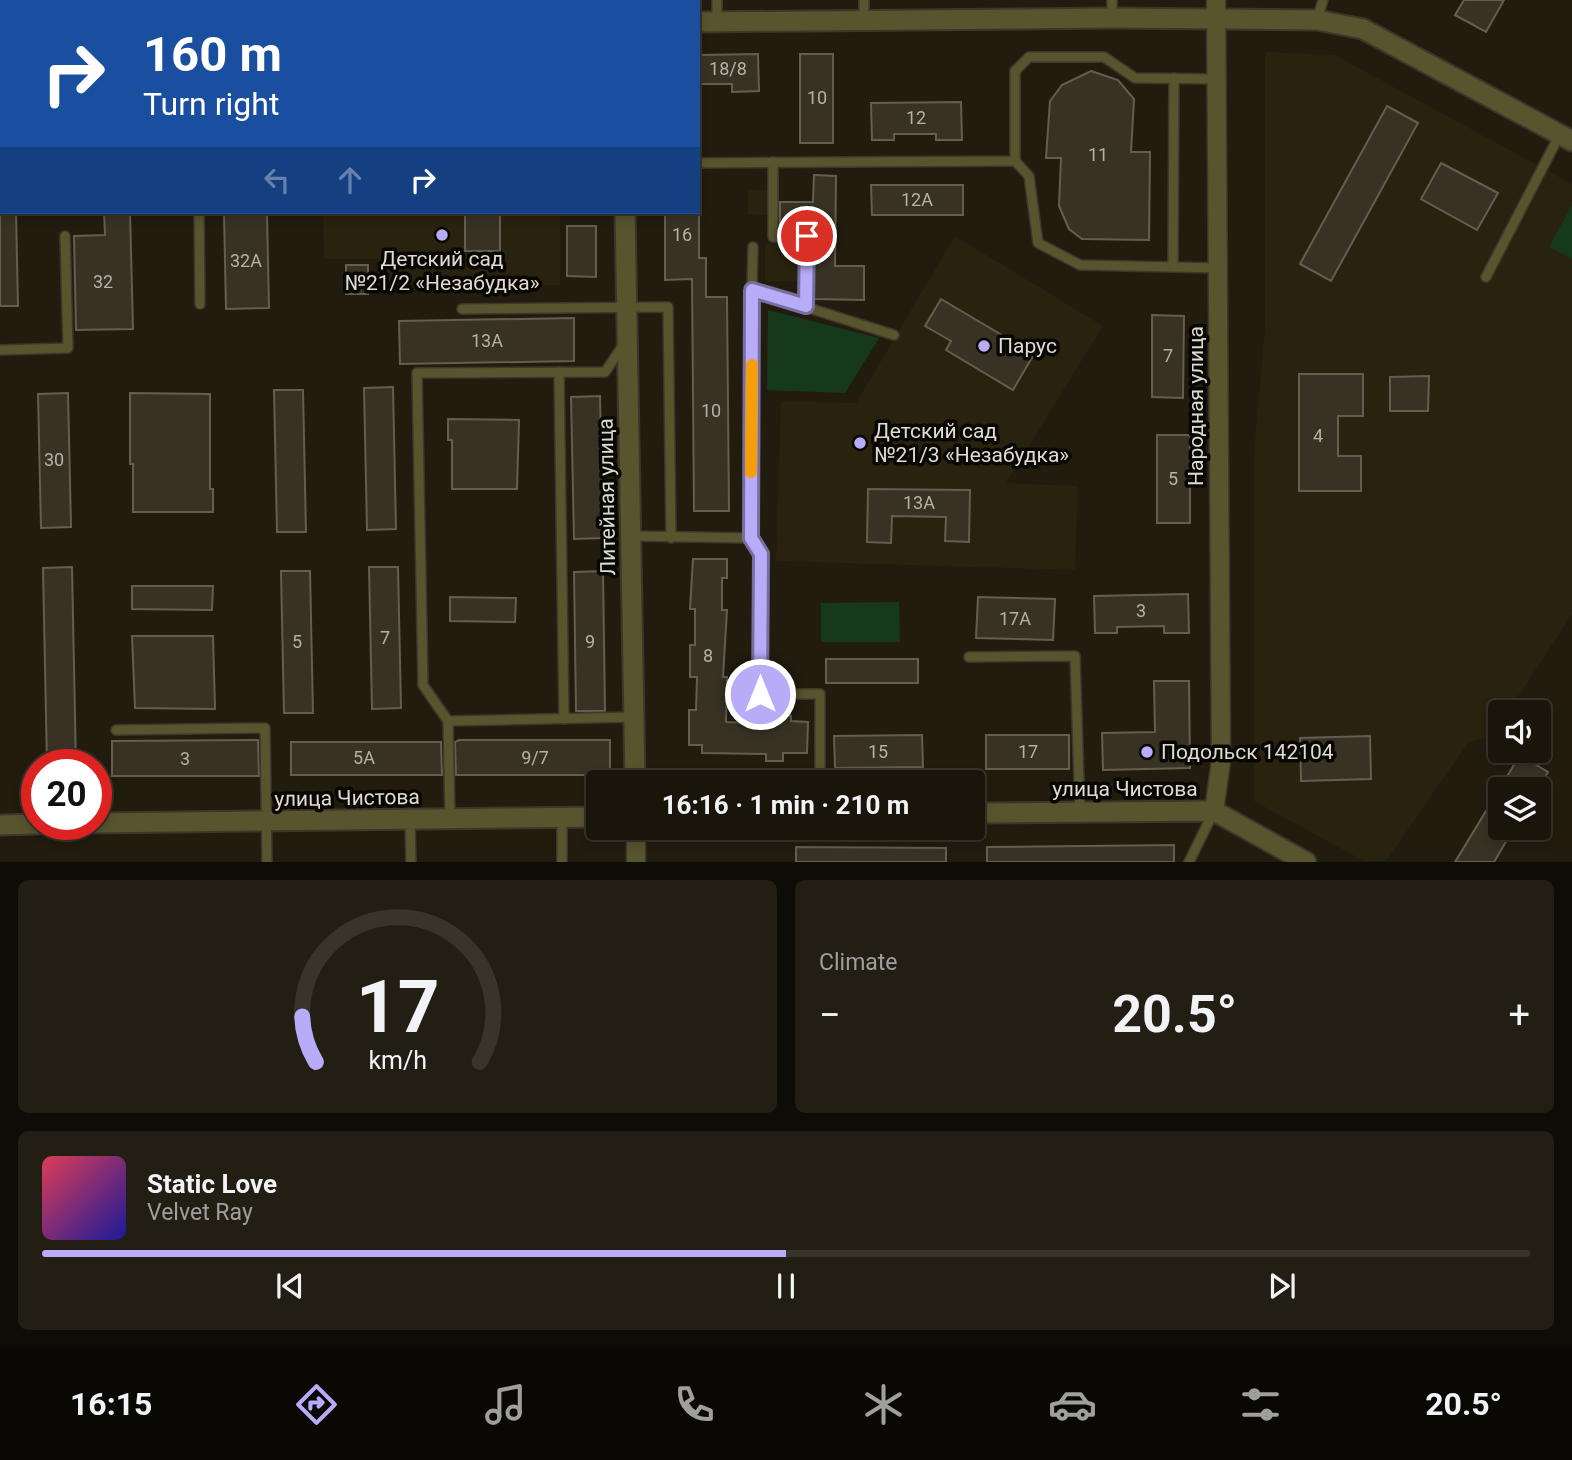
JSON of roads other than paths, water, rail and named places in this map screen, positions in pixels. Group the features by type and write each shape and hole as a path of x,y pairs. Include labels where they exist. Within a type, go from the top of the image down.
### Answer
{"street":[{"path":"707,22 864,20 1112,9 1216,10 1317,20 1363,29 1566,137"},
{"name":"Народная улица","path":"1214,811 1222,761 1216,10"},
{"name":"Литейная улица","path":"625,214 635,770"},
{"name":"улица Чистова","path":"985,813 1214,811 1306,862"},
{"name":"улица Чистова","path":"112,824 586,817"},
{"path":"0,825 21,824"},
{"path":"636,840 636,862"}],"lane":[{"path":"707,22 717,0"},
{"path":"864,0 864,20"},
{"path":"1317,20 1323,0"},
{"path":"1216,79 1135,78 1104,57 1029,57 1015,71 1015,161 1030,176 1038,243 1080,265 1218,268"},
{"path":"1173,267 1174,78"},
{"path":"1486,277 1566,137"},
{"path":"700,163 1015,161"},
{"path":"773,162 773,237 807,236 806,306"},
{"path":"199,214 200,304"},
{"path":"0,350 68,348 65,236"},
{"path":"753,247 751,538 761,554 760,694 820,694 820,770"},
{"path":"752,290 894,335"},
{"path":"462,309 668,307 671,538"},
{"path":"450,819 448,721 423,685 417,373 605,372 627,340"},
{"path":"559,372 564,719"},
{"path":"631,537 751,538"},
{"path":"969,657 1075,656 1080,812"},
{"path":"448,721 634,718"},
{"path":"116,730 265,729 267,862"},
{"path":"1189,862 1214,811"},
{"path":"562,818 562,862"},
{"path":"410,820 411,862"}],"place":[{"name":"Детский сад №21/2 «Незабудка»","path":"442,235"},
{"name":"Парус","path":"984,346"},
{"name":"Детский сад №21/3 «Незабудка»","path":"860,443"},
{"name":"Подольск 142104","path":"1147,752"}]}
